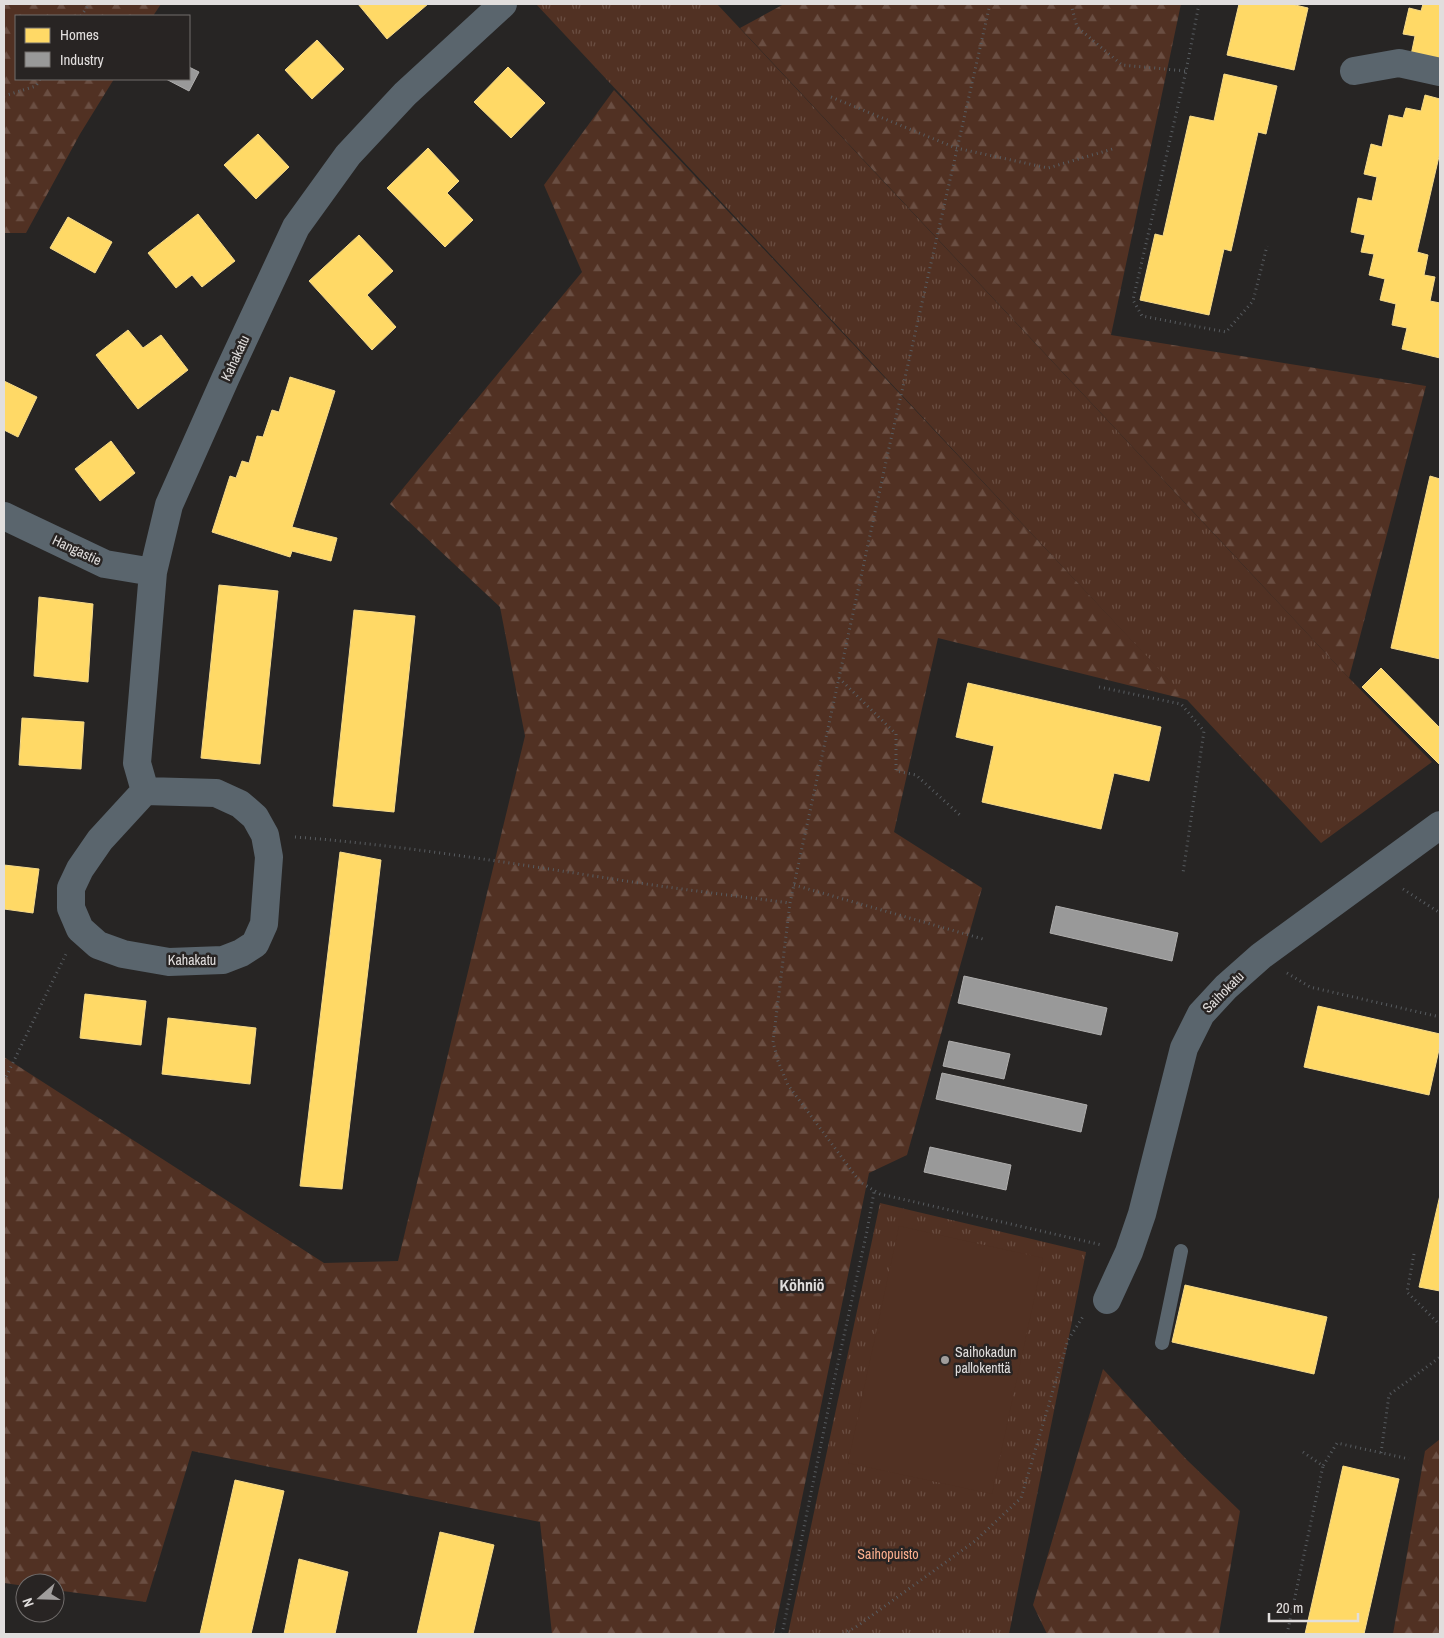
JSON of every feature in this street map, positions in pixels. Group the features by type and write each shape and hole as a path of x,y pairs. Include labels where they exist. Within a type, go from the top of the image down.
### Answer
{"street":[{"name":"Kahakatu","path":"145,791 137,763 153,572 169,505 226,376 296,227 348,155 405,94 502,4"},
{"path":"1354,71 1399,63 1440,72"},
{"name":"Hangastie","path":"4,516 105,564 153,572"},
{"name":"Kahakatu","path":"145,791 216,793 240,804 256,817 265,835 269,857 264,924 255,944 241,953 223,960 169,962 123,954 98,945 80,929 71,908 71,888 80,869 100,840 145,791"},
{"name":"Saihokatu","path":"1107,1300 1129,1252 1142,1214 1184,1048 1201,1014 1226,986 1261,956 1440,825"}],"lane":[{"path":"1162,1343 1181,1251"}],"path":[{"path":"82,15 89,4"},
{"path":"990,4 956,148 790,903 773,1042 778,1061 788,1085 860,1182 874,1192 1129,1252"},
{"path":"1071,4 1077,27 1122,64 1186,71"},
{"path":"1199,4 1186,71 1133,300 1142,316 1226,332 1253,302 1267,246"},
{"path":"4,96 36,86 39,80"},
{"path":"831,97 956,148 1048,168 1116,148"},
{"path":"839,678 896,734 896,771 916,775 961,816"},
{"path":"1099,687 1181,704 1204,731 1182,872"},
{"path":"265,835 360,842 790,903"},
{"path":"1374,874 1406,890 1440,913"},
{"path":"794,885 982,939"},
{"path":"4,1081 72,941 80,929"},
{"path":"1261,956 1310,987 1440,1017"},
{"path":"782,1634 874,1192"},
{"path":"1414,1254 1407,1292 1440,1325"},
{"path":"843,1634 856,1627 975,1541 1021,1498 1068,1340 1083,1315 1107,1300"},
{"path":"1381,1453 1389,1395 1440,1356"},
{"path":"1288,1634 1322,1466 1338,1443 1408,1459"},
{"path":"1303,1452 1322,1466"}],"green space":[{"path":"4,4 161,4 154,15 15,15 15,80 113,80 80,134 26,233 4,233"},
{"path":"536,4 717,4 1349,678 1432,762 1321,843"},
{"path":"784,4 1181,4 1111,335 1426,386 1349,678 740,28"},
{"path":"614,90 1188,700 938,638 894,832 982,888 907,1155 869,1173 774,1634 552,1634 540,1522 192,1451 146,1602 65,1591 65,1573 15,1573 15,1585 4,1583 4,1057 324,1263 398,1261 525,736 500,607 390,504 582,272 544,185"},
{"name":"Saihopuisto","path":"880,1203 1086,1252 1009,1634 788,1634"},
{"name":"Saihokadun pallokenttä","path":"899,1226 1043,1258 992,1494 848,1463"},
{"path":"1103,1369 1187,1460 1240,1511 1219,1634 1047,1634 1033,1605"},
{"path":"1440,1439 1440,1634 1393,1634 1425,1451"}],"building: Homes":[{"path":"358,4 428,4 387,39"},
{"path":"1239,4 1291,4 1308,8 1294,70 1227,55"},
{"path":"1423,4 1440,4 1440,62 1411,55 1415,36 1403,34 1409,8 1421,11"},
{"path":"317,40 344,69 312,99 285,70"},
{"path":"508,67 545,103 511,138 474,102"},
{"path":"1224,74 1277,86 1266,134 1258,132 1231,251 1224,249 1209,315 1140,300 1155,234 1163,236 1190,116 1214,121"},
{"path":"1425,95 1440,99 1440,152 1417,252 1428,255 1424,275 1435,277 1430,301 1440,303 1440,358 1402,349 1407,328 1392,325 1396,304 1380,300 1385,279 1369,275 1374,254 1361,252 1365,235 1351,232 1358,198 1372,201 1377,177 1364,174 1371,144 1382,147 1389,115 1403,118 1406,108 1421,111"},
{"path":"258,134 289,167 256,199 224,165"},
{"path":"428,148 459,181 447,193 473,220 445,247 387,188"},
{"path":"198,214 235,261 202,287 192,275 176,288 148,253"},
{"path":"68,217 112,242 95,273 50,248"},
{"path":"359,235 393,271 367,295 396,327 372,350 309,281"},
{"path":"128,330 143,348 161,335 188,370 138,409 96,355"},
{"path":"290,377 335,391 292,527 337,538 331,561 292,551 290,557 212,532 230,476 236,478 242,461 249,463 257,436 263,437 272,410 279,412"},
{"path":"4,381 37,397 18,437 4,430"},
{"path":"111,441 135,473 100,501 75,469"},
{"path":"1430,476 1440,479 1440,659 1391,648"},
{"path":"219,585 278,591 260,764 201,758"},
{"path":"39,597 93,604 88,682 34,676"},
{"path":"354,610 415,616 394,812 333,806"},
{"path":"1381,668 1440,728 1440,765 1362,687"},
{"path":"968,683 1161,727 1149,781 1114,773 1101,829 982,802 994,746 956,737"},
{"path":"22,718 84,722 81,769 19,765"},
{"path":"340,852 381,860 342,1189 300,1186"},
{"path":"4,865 39,869 33,913 4,909"},
{"path":"85,994 146,1001 141,1045 80,1038"},
{"path":"1318,1006 1440,1034 1440,1045 1429,1095 1304,1067"},
{"path":"168,1018 256,1028 250,1084 162,1074"},
{"path":"1440,1195 1440,1291 1419,1287"},
{"path":"1185,1285 1327,1317 1314,1374 1172,1342"},
{"path":"1343,1466 1399,1479 1364,1634 1305,1634"},
{"path":"235,1480 284,1491 251,1634 200,1634"},
{"path":"440,1532 494,1545 473,1634 417,1634"},
{"path":"299,1559 348,1572 335,1634 284,1634"}],"building: Industry":[{"path":"190,68 199,72 189,91 168,80 190,80"},
{"path":"1056,906 1178,933 1172,961 1050,933"},
{"path":"964,976 1107,1008 1101,1035 958,1003"},
{"path":"949,1041 1010,1054 1004,1079 943,1066"},
{"path":"942,1073 1087,1105 1081,1132 936,1099"},
{"path":"930,1147 1011,1165 1006,1190 924,1172"}],"place":[{"name":"Saihokadun pallokenttä","path":"945,1360"}],"district":[{"name":"Köhniö","path":"802,1285"}]}
